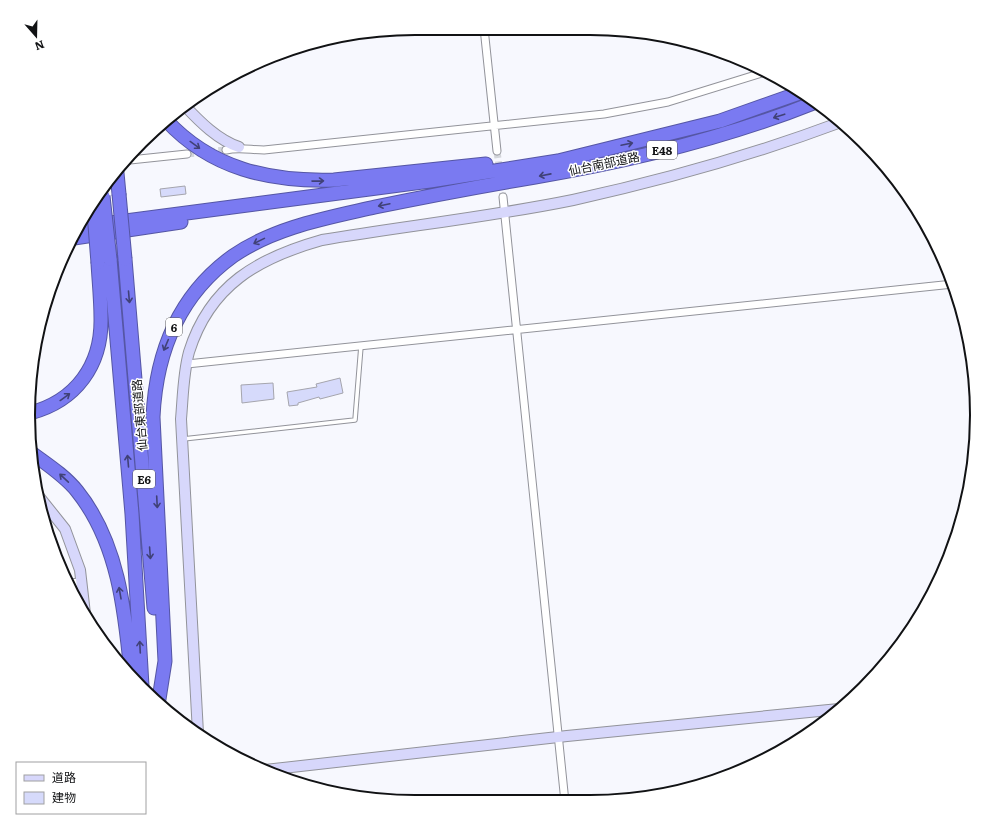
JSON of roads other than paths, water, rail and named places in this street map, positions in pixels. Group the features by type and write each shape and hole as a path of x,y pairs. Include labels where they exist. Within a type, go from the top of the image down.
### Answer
{"highway":[{"name":"仙台南部道路","path":"589,152 655,138 720,121 794,95"},
{"name":"仙台南部道路","path":"505,182 600,165 668,149 724,134 808,105"},
{"path":"170,124 184,137 200,148 235,167 256,174 310,181 420,172 589,152"},
{"path":"85,226 430,181 558,161 589,152"},
{"name":"仙台東部道路","path":"118,179 147,513 159,696"},
{"path":"79,237 444,187 505,182"},
{"name":"6","path":"160,697 165,661 153,417 154,393 163,350 178,317 189,300 201,284 232,257 246,248 285,231 321,219 505,182"},
{"name":"仙台東部道路","path":"100,202 104,261 132,514 142,679"},
{"path":"35,412 43,410 68,396 80,384 92,362 100,334 102,319 104,261"},
{"path":"37,457 61,475 77,491 98,523 108,546 119,587 130,667"}],"street":[{"path":"485,35 497,151"},
{"path":"189,110 215,134 229,144 246,150 264,150 604,114 668,102 758,74"},
{"path":"198,726 181,419 189,352 202,322 214,303 229,285 249,270 274,256 322,240 504,212 572,200 652,182 728,162 835,124"},
{"path":"226,150 239,147"},
{"path":"133,160 187,154"},
{"path":"503,198 564,795"},
{"path":"187,364 947,285"},
{"path":"47,507 64,529 80,570 83,600"},
{"path":"74,583 81,582"},
{"path":"277,769 558,737 829,710"}],"lane":[{"path":"182,440 355,420 360,346"}],"tunnel":[{"path":"187,154 226,150"},
{"path":"497,151 503,197"}]}
